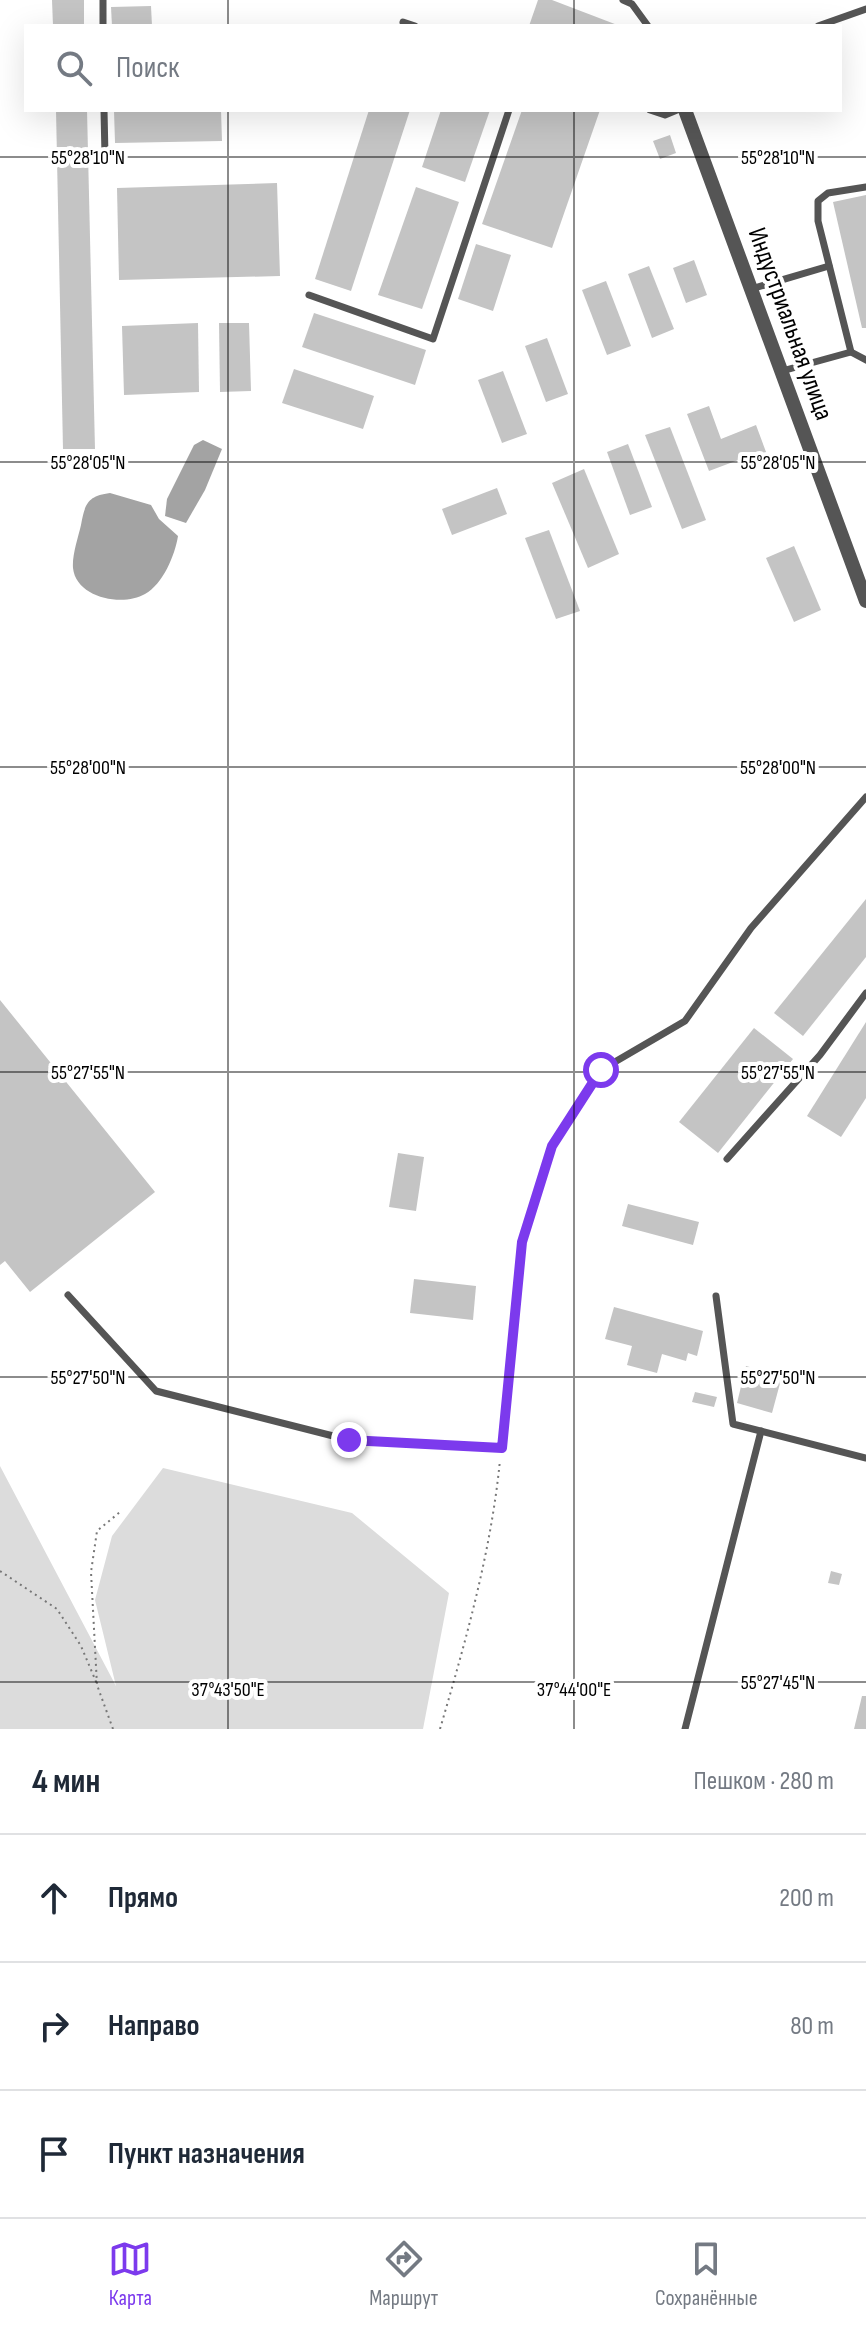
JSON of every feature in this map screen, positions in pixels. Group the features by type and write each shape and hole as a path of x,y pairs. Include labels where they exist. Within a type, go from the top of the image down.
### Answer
{"street":[{"name":"Индустриальная улица","path":"686,112 866,601"}],"lane":[{"path":"103,0 103,24"},
{"path":"623,0 632,4 647,24"},
{"path":"824,24 866,9"},
{"path":"403,22 409,24"},
{"path":"104,112 105,156"},
{"path":"309,295 433,339 508,112"},
{"path":"851,352 818,221 818,201 828,193 866,187"},
{"path":"751,289 829,266"},
{"path":"782,371 851,352 866,360"},
{"path":"601,1070 685,1021 751,928 866,797"},
{"path":"727,1159 820,1055 866,993"},
{"path":"68,1295 156,1391 349,1440 502,1448"},
{"path":"716,1296 733,1424 866,1458"},
{"path":"685,1729 761,1431"}],"path":[{"path":"440,1729 468,1633 495,1512 522,1242 552,1146 601,1070"},
{"path":"97,1685 91,1572 97,1531 120,1512"},
{"path":"0,1571 57,1609 81,1646 113,1729"}],"shaded area":[{"path":"203,440 222,449 205,490 186,523 165,516 167,499 194,445"},
{"path":"110,493 151,505 159,519 178,536 163,576 145,594 136,598 113,599 91,593 82,587 73,568 86,506 97,496"},
{"path":"0,1466 116,1686 95,1600 112,1536 163,1468 352,1513 449,1593 423,1729 0,1729"}],"building":[{"path":"52,0 84,0 84,24 53,24"},
{"path":"538,0 552,0 615,24 530,24"},
{"path":"151,6 152,24 112,24 111,7"},
{"path":"56,112 87,112 95,449 63,449"},
{"path":"114,112 221,112 222,141 115,143"},
{"path":"368,112 409,112 351,291 315,279"},
{"path":"440,112 489,112 465,182 422,167"},
{"path":"521,112 599,112 552,248 482,224"},
{"path":"670,135 676,153 660,159 653,141"},
{"path":"277,183 280,276 119,280 117,188"},
{"path":"416,187 459,202 422,309 378,295"},
{"path":"866,195 866,328 862,328 833,202"},
{"path":"476,244 511,255 493,311 458,299"},
{"path":"694,260 707,295 686,303 673,268"},
{"path":"649,266 674,329 652,338 628,274"},
{"path":"606,281 631,346 607,355 582,290"},
{"path":"314,313 426,350 415,385 302,347"},
{"path":"198,323 199,392 124,395 122,326"},
{"path":"219,323 249,323 251,391 220,392"},
{"path":"547,338 568,394 546,402 525,346"},
{"path":"294,369 374,396 363,429 282,403"},
{"path":"503,371 527,434 502,443 478,380"},
{"path":"709,406 721,439 756,425 769,460 753,466 749,456 709,471 687,414"},
{"path":"670,427 706,520 682,529 645,435"},
{"path":"628,444 652,507 630,515 607,452"},
{"path":"584,469 619,554 588,568 552,483"},
{"path":"497,488 507,514 452,535 442,509"},
{"path":"549,530 580,611 556,619 525,538"},
{"path":"794,546 821,610 794,622 766,558"},
{"path":"866,899 866,957 803,1036 774,1013"},
{"path":"0,1000 155,1192 30,1292 5,1261 0,1265"},
{"path":"866,1022 866,1098 841,1137 807,1116"},
{"path":"754,1028 793,1059 718,1153 679,1122"},
{"path":"398,1153 424,1157 416,1211 389,1207"},
{"path":"628,1204 699,1222 693,1245 622,1226"},
{"path":"414,1279 476,1286 473,1320 410,1313"},
{"path":"614,1307 703,1331 697,1356 688,1353 686,1361 662,1354 657,1373 627,1365 632,1346 605,1339"},
{"path":"746,1366 782,1376 772,1413 737,1403"},
{"path":"695,1392 717,1397 714,1407 692,1402"},
{"path":"831,1571 842,1574 839,1585 828,1583"},
{"path":"862,1696 866,1696 866,1729 854,1729"}],"route":[{"path":"349,1440 502,1448 522,1242 552,1146 601,1070"}]}
